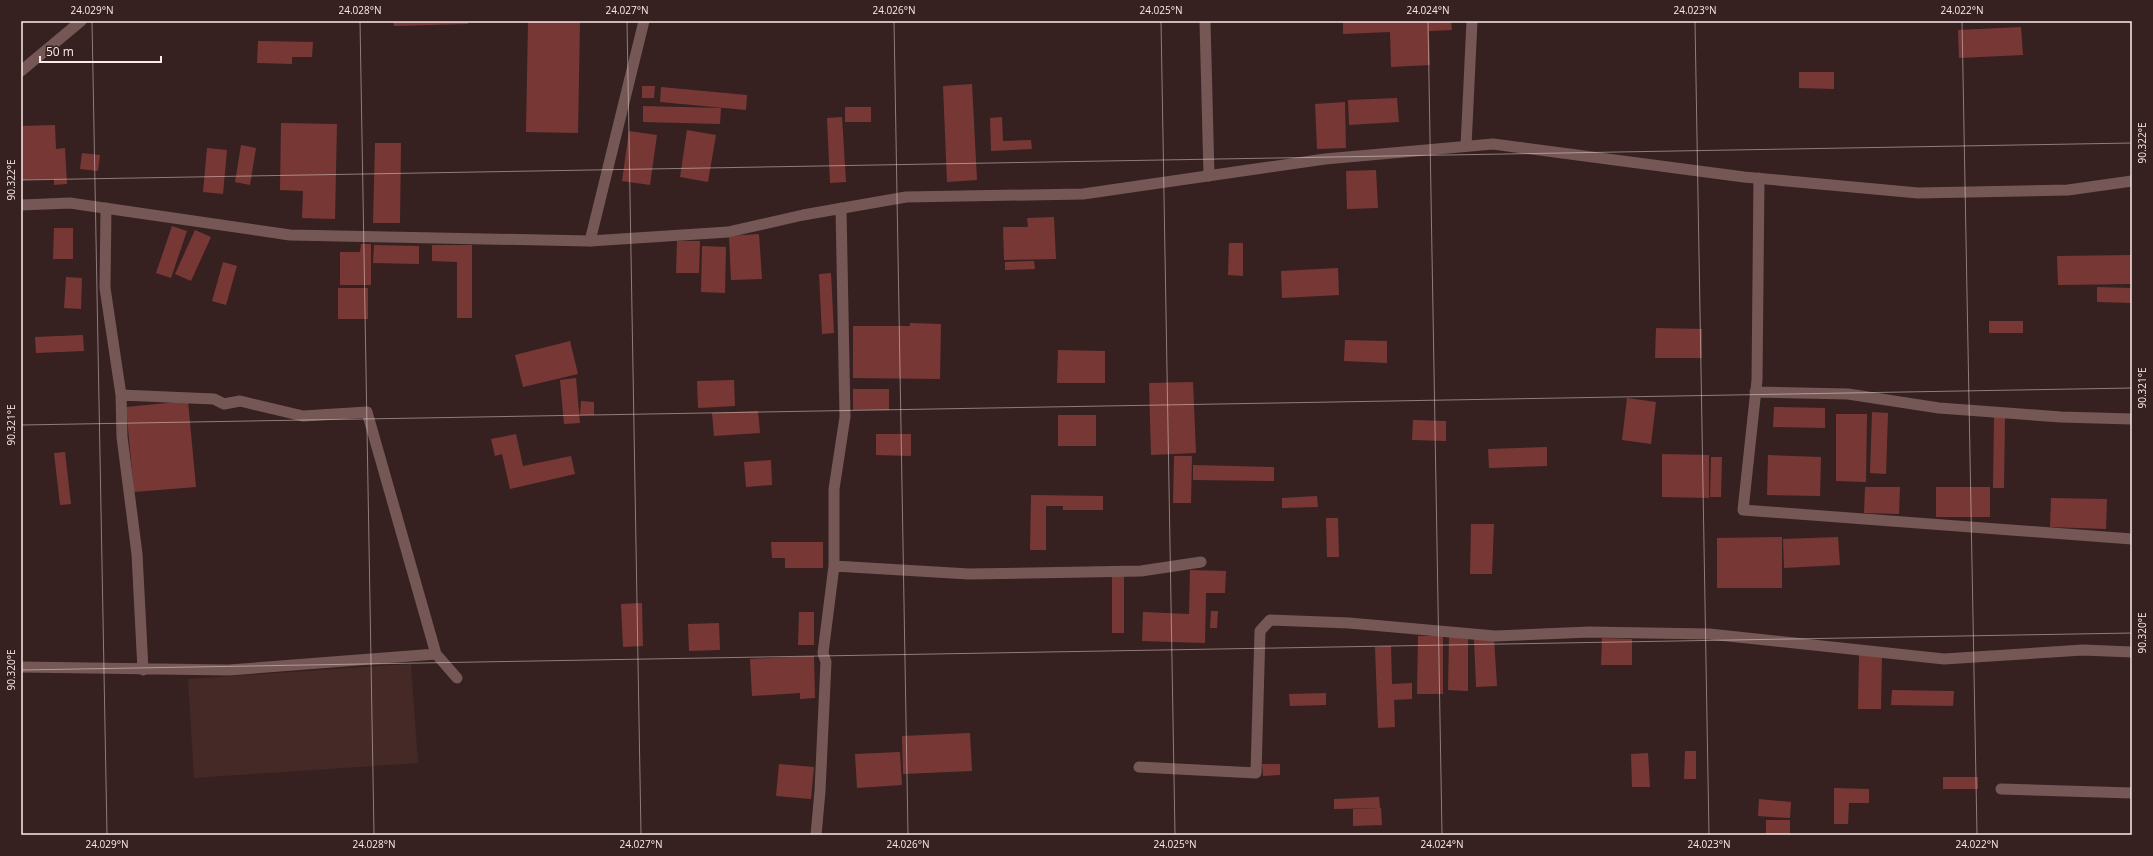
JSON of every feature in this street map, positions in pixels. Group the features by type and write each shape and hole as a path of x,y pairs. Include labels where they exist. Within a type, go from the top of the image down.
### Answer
{"street":[{"path":"21,71 81,21"},
{"path":"590,241 644,21"},
{"path":"1205,21 1208,176"},
{"path":"1466,146 1472,21"},
{"path":"21,205 70,202 290,235 590,241 728,232 841,208 906,197 1083,194 1325,159 1493,144 1759,178 1918,193 2068,190 2132,181"},
{"path":"1759,178 1755,392 1743,510 2132,539"},
{"path":"106,208 105,288 121,395 122,437 137,554 142,670"},
{"path":"816,835 820,791 826,662 823,653 834,566 834,489 845,417 841,208"},
{"path":"1755,392 1848,394 1939,408 2061,417 2132,419"},
{"path":"121,395 214,399 224,404 240,401 303,416 367,412 436,654 457,678"},
{"path":"834,566 970,574 1141,571 1201,562"},
{"path":"1139,767 1256,773 1260,631 1270,620 1349,623 1495,636 1589,632 1709,634 1944,659 2083,650 2132,652"},
{"path":"21,667 142,670 229,670 436,654"},
{"path":"2001,789 2132,793"}],"shaded area":[{"path":"411,664 418,763 194,778 188,679"}],"building":[{"path":"393,21 468,21 468,24 394,26"},
{"path":"528,21 580,21 578,133 526,132"},
{"path":"1343,21 1451,21 1452,30 1429,31 1430,65 1391,67 1390,32 1343,34"},
{"path":"2021,27 2023,55 1959,58 1958,30"},
{"path":"258,41 313,42 312,57 292,57 292,64 257,63"},
{"path":"1799,72 1834,72 1834,89 1799,88"},
{"path":"972,84 977,180 947,182 943,86"},
{"path":"642,86 655,86 654,98 642,98"},
{"path":"661,87 747,95 746,110 660,102"},
{"path":"1397,98 1399,122 1349,125 1348,100"},
{"path":"1345,102 1346,148 1317,149 1315,104"},
{"path":"643,106 721,108 720,124 643,122"},
{"path":"845,107 871,107 871,122 845,122"},
{"path":"842,117 846,182 830,183 827,118"},
{"path":"1002,117 1003,141 1031,140 1032,149 991,151 990,118"},
{"path":"281,123 337,124 335,219 302,218 303,191 280,190"},
{"path":"55,125 56,149 65,148 67,184 54,185 54,179 21,180 21,126"},
{"path":"687,130 716,135 708,182 680,177"},
{"path":"629,131 657,135 650,185 622,181"},
{"path":"375,143 401,143 400,223 373,223"},
{"path":"241,145 256,148 250,185 235,182"},
{"path":"207,148 227,150 223,194 203,192"},
{"path":"82,153 100,155 98,171 80,169"},
{"path":"1376,170 1378,208 1347,209 1346,171"},
{"path":"1054,217 1056,259 1004,260 1003,227 1028,227 1027,218"},
{"path":"172,226 187,231 171,278 156,273"},
{"path":"54,228 73,228 73,259 53,259"},
{"path":"195,230 211,237 191,281 175,274"},
{"path":"759,234 762,279 731,280 729,236"},
{"path":"677,241 700,241 699,273 676,273"},
{"path":"1229,243 1243,243 1243,276 1228,275"},
{"path":"361,244 371,244 371,285 340,285 340,252 360,252"},
{"path":"374,245 419,246 419,264 373,263"},
{"path":"432,245 472,245 472,318 457,318 457,262 432,261"},
{"path":"702,246 726,247 725,293 701,292"},
{"path":"2132,255 2132,284 2058,285 2057,256"},
{"path":"1034,261 1035,269 1005,270 1005,262"},
{"path":"223,262 237,266 226,305 212,301"},
{"path":"1338,268 1339,295 1282,298 1281,271"},
{"path":"831,273 834,333 822,334 819,274"},
{"path":"66,277 82,278 81,309 64,308"},
{"path":"2097,287 2132,288 2132,303 2097,302"},
{"path":"338,288 368,288 368,319 338,319"},
{"path":"1989,321 2023,321 2023,333 1989,333"},
{"path":"910,323 941,324 940,379 853,378 853,326 910,326"},
{"path":"1656,328 1702,329 1702,358 1655,358"},
{"path":"83,335 84,351 36,353 35,337"},
{"path":"1345,340 1387,341 1387,363 1344,361"},
{"path":"570,341 578,374 523,387 515,355"},
{"path":"1058,350 1105,351 1105,383 1057,383"},
{"path":"576,378 580,423 564,424 560,380"},
{"path":"734,380 735,406 698,408 697,381"},
{"path":"1193,382 1196,453 1151,455 1149,383"},
{"path":"853,389 889,389 889,410 853,410"},
{"path":"1627,398 1656,402 1651,444 1622,440"},
{"path":"188,401 196,487 134,492 126,407"},
{"path":"581,401 594,402 594,415 580,415"},
{"path":"1774,407 1825,408 1825,428 1773,427"},
{"path":"758,411 760,433 714,436 712,413"},
{"path":"1872,412 1888,413 1886,474 1870,473"},
{"path":"1836,414 1867,414 1866,482 1836,481"},
{"path":"1058,415 1096,415 1096,446 1058,446"},
{"path":"1994,416 2005,416 2004,488 1993,488"},
{"path":"1413,420 1446,421 1446,441 1412,440"},
{"path":"516,434 523,466 571,456 575,474 510,489 502,454 495,456 491,439"},
{"path":"876,434 911,434 911,456 876,455"},
{"path":"1547,447 1547,466 1489,468 1488,449"},
{"path":"65,452 71,504 60,505 54,453"},
{"path":"1662,454 1709,455 1709,498 1662,497"},
{"path":"1768,455 1821,457 1820,496 1767,495"},
{"path":"1174,456 1192,456 1191,503 1173,503"},
{"path":"1711,457 1722,457 1721,497 1710,497"},
{"path":"771,460 772,485 746,487 744,462"},
{"path":"1193,465 1274,467 1274,481 1193,480"},
{"path":"1865,487 1900,487 1899,514 1864,513"},
{"path":"1936,487 1990,487 1990,517 1936,517"},
{"path":"1031,495 1103,496 1103,510 1063,510 1063,506 1046,506 1046,550 1030,550"},
{"path":"1317,496 1318,507 1282,508 1282,498"},
{"path":"2051,498 2107,499 2106,529 2050,527"},
{"path":"1326,518 1338,518 1339,557 1327,557"},
{"path":"1471,524 1494,524 1492,574 1470,574"},
{"path":"1782,537 1782,588 1717,588 1717,538"},
{"path":"1838,537 1840,565 1784,568 1783,539"},
{"path":"771,542 823,542 823,568 785,568 785,558 772,558"},
{"path":"1190,570 1226,571 1225,593 1206,593 1205,643 1142,641 1143,612 1189,614"},
{"path":"1112,574 1124,575 1124,633 1112,633"},
{"path":"642,603 643,646 623,647 621,604"},
{"path":"1211,611 1218,611 1217,628 1210,628"},
{"path":"799,612 814,612 814,645 798,645"},
{"path":"719,623 720,650 689,651 688,624"},
{"path":"1418,636 1443,636 1443,694 1417,694"},
{"path":"1449,637 1468,637 1468,691 1448,690"},
{"path":"1494,638 1497,686 1476,687 1474,639"},
{"path":"1602,638 1632,639 1632,665 1601,665"},
{"path":"1391,646 1392,684 1412,683 1412,699 1394,700 1395,727 1378,728 1375,647"},
{"path":"1859,654 1882,654 1881,709 1858,709"},
{"path":"814,656 815,698 800,699 800,693 752,696 750,659"},
{"path":"1892,690 1954,691 1953,706 1891,705"},
{"path":"1326,693 1326,705 1290,706 1289,694"},
{"path":"970,733 972,771 903,774 902,736"},
{"path":"1685,751 1696,751 1696,779 1684,779"},
{"path":"900,752 902,785 857,788 855,754"},
{"path":"1648,753 1650,787 1632,787 1631,754"},
{"path":"779,764 814,767 811,799 776,796"},
{"path":"1262,764 1280,764 1280,775 1263,776"},
{"path":"1943,777 1978,777 1978,789 1943,789"},
{"path":"1834,788 1869,789 1869,803 1849,803 1848,824 1834,824"},
{"path":"1379,797 1380,808 1334,809 1334,799"},
{"path":"1759,799 1791,802 1790,818 1758,816"},
{"path":"1381,808 1382,825 1353,826 1353,809"},
{"path":"1766,820 1790,820 1790,835 1766,835"}]}
